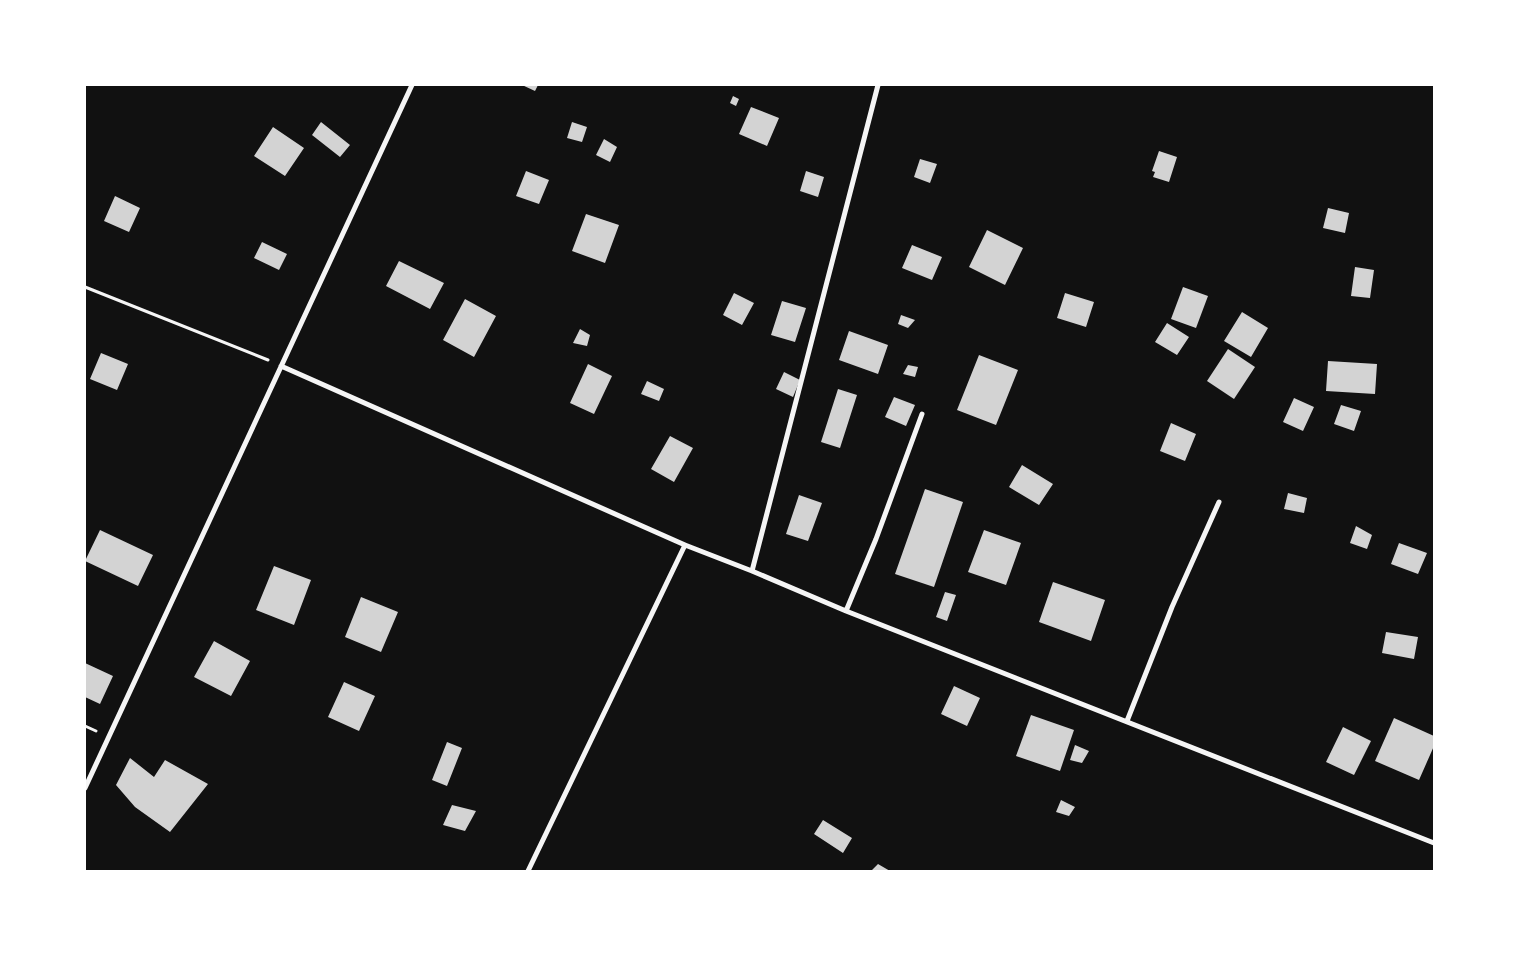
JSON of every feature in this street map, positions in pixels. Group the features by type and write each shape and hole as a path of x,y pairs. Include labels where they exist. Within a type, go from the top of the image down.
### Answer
{"street":[{"path":"85,788 412,85"},
{"path":"752,571 878,85"},
{"path":"281,366 685,545 846,611 1434,843"},
{"path":"846,611 876,539 922,414"},
{"path":"1126,721 1172,607 1219,502"},
{"path":"528,871 685,545"}],"path":[{"path":"85,287 281,366"}],"building":[{"path":"522,85 538,85 535,91"},
{"path":"733,96 739,99 736,106 730,103"},
{"path":"751,107 779,118 767,146 739,134"},
{"path":"321,122 350,145 340,157 312,135"},
{"path":"572,122 587,127 582,142 567,138"},
{"path":"273,127 304,148 285,176 254,156"},
{"path":"604,139 617,147 610,162 596,155"},
{"path":"1159,151 1177,157 1169,182 1153,177 1155,172 1152,171"},
{"path":"920,159 937,164 930,183 914,177"},
{"path":"526,171 549,180 539,204 516,196"},
{"path":"806,171 824,177 818,197 800,191"},
{"path":"115,196 140,208 129,232 104,221"},
{"path":"1328,208 1349,213 1345,233 1323,228"},
{"path":"586,214 619,225 605,263 572,251"},
{"path":"987,230 1023,248 1005,285 969,267"},
{"path":"262,242 287,254 279,270 254,258"},
{"path":"912,245 942,257 932,280 902,268"},
{"path":"399,261 444,283 430,309 386,286"},
{"path":"1355,267 1374,270 1370,298 1351,296"},
{"path":"1183,287 1208,296 1196,328 1171,319"},
{"path":"734,293 754,303 742,325 723,315"},
{"path":"1065,293 1094,302 1086,327 1057,318"},
{"path":"465,299 496,316 474,357 443,340"},
{"path":"782,301 806,308 795,342 771,335"},
{"path":"1242,312 1268,328 1251,357 1224,341"},
{"path":"901,315 915,320 908,328 898,324"},
{"path":"1167,323 1189,337 1177,355 1155,342"},
{"path":"580,329 590,335 587,346 573,343"},
{"path":"849,331 888,345 878,374 839,360"},
{"path":"1228,349 1255,367 1234,399 1207,381"},
{"path":"101,353 128,364 117,390 90,379"},
{"path":"979,355 1018,370 996,425 957,410"},
{"path":"1328,361 1377,364 1375,394 1326,391"},
{"path":"588,364 612,376 594,414 570,403"},
{"path":"908,365 918,367 915,377 903,374"},
{"path":"784,372 800,380 793,397 776,389"},
{"path":"647,381 664,389 659,401 641,394"},
{"path":"838,389 857,395 840,448 821,442"},
{"path":"894,397 915,405 906,426 885,417"},
{"path":"1294,398 1314,407 1303,431 1283,422"},
{"path":"1341,405 1361,411 1354,431 1334,424"},
{"path":"1171,423 1196,434 1185,461 1160,451"},
{"path":"670,436 693,448 674,482 651,469"},
{"path":"1022,465 1053,484 1039,505 1009,487"},
{"path":"925,489 963,502 934,587 895,574"},
{"path":"1288,493 1307,498 1304,513 1284,509"},
{"path":"799,495 822,503 808,541 786,534"},
{"path":"1356,526 1372,535 1367,549 1350,543"},
{"path":"100,530 153,555 138,586 85,561"},
{"path":"984,530 1021,543 1006,585 968,572"},
{"path":"1399,543 1427,553 1418,574 1391,564"},
{"path":"274,566 311,580 294,625 256,610"},
{"path":"1053,582 1105,600 1091,641 1039,622"},
{"path":"945,592 956,595 947,621 936,617"},
{"path":"361,597 398,612 381,652 345,637"},
{"path":"1386,632 1418,637 1414,659 1382,653"},
{"path":"214,641 250,661 231,696 194,677"},
{"path":"85,663 113,676 100,704 85,697"},
{"path":"344,682 375,696 359,731 328,717"},
{"path":"954,686 980,698 967,726 941,714"},
{"path":"1031,715 1074,730 1060,771 1016,756"},
{"path":"1394,718 1434,736 1434,746 1419,780 1375,761"},
{"path":"1343,727 1371,741 1354,775 1326,762"},
{"path":"447,742 462,748 447,786 432,780"},
{"path":"1075,745 1089,751 1082,763 1070,760"},
{"path":"130,758 154,777 165,760 208,784 170,832 135,807 116,785"},
{"path":"1061,800 1075,807 1069,816 1056,812"},
{"path":"452,805 476,811 465,831 443,825"},
{"path":"823,820 852,838 843,853 814,834"},
{"path":"878,864 890,871 871,871"}]}
